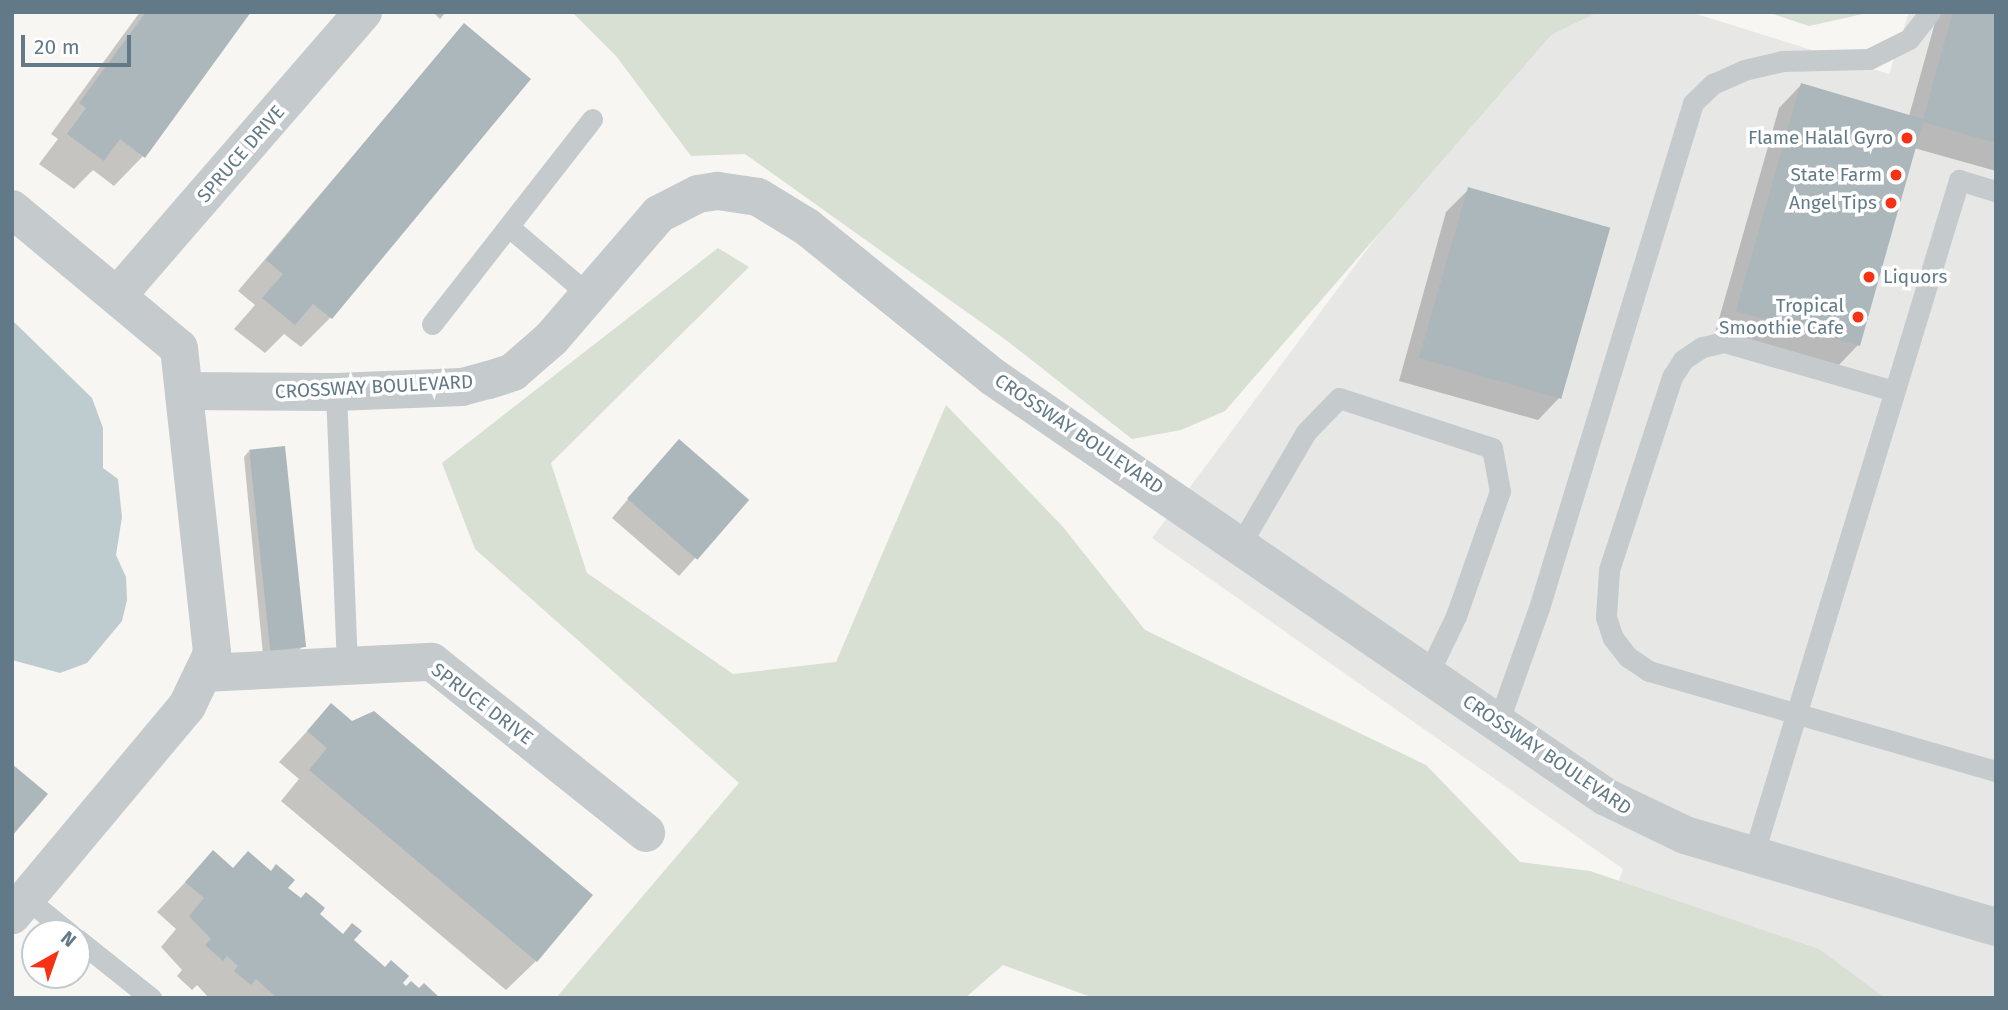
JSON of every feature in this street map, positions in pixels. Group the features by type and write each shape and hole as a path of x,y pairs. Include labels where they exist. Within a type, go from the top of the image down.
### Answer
{"street":[{"name":"SPRUCE DRIVE","path":"117,296 363,12"},
{"name":"CROSSWAY BOULEVARD","path":"184,391 336,392 462,387 513,372 551,339 646,228 677,203 718,191 758,197 807,227 993,377 1633,813 1753,856 1996,927"},
{"path":"12,209 179,348 212,654 187,706 19,907"},
{"name":"SPRUCE DRIVE","path":"203,673 432,662 646,833"}],"lane":[{"path":"1498,723 1539,608 1693,103 1713,84 1744,70 1782,61 1869,59 1909,39 1930,12"},
{"path":"432,324 592,119"},
{"path":"1753,856 1959,180 1996,191"},
{"path":"509,228 589,295"},
{"path":"1894,391 1749,346 1724,342 1702,347 1684,360 1672,377 1609,570 1606,617 1613,638 1628,657 1649,671 1996,771"},
{"path":"336,392 347,666"},
{"path":"1240,545 1306,432 1339,398 1492,448 1500,491 1456,616 1428,674"},
{"path":"19,907 42,919"},
{"path":"91,950 151,998"}],"shaded area":[{"path":"572,12 1598,12 1551,35 1225,411 1181,430 1132,439 1006,340 745,154 691,156 616,56"},
{"path":"1544,12 1690,12 1889,74 1909,12 1996,12 1996,998 1578,998 1623,869 1152,538"},
{"path":"1767,12 1872,12 1809,26"},
{"path":"718,248 749,267 551,463 587,573 733,674 836,662 946,405 1063,527 1145,630 1426,765 1520,862 1590,871 1819,949 1885,998 1094,998 1003,965 965,998 556,998 739,783 475,549 442,463"},
{"path":"12,320 92,398 103,428 103,468 118,479 122,517 116,555 126,577 127,600 122,621 87,663 60,673 12,660"}],"building":[{"path":"146,12 251,12 145,158 120,139 104,161 67,134 86,108 79,103"},
{"path":"1953,12 1996,12 1996,143 1923,122 1860,346 1736,311 1801,83 1923,119"},
{"path":"464,23 531,79 332,319 313,304 295,325 262,298 283,274 266,260"},
{"path":"1468,187 1610,228 1561,399 1419,358"},
{"path":"679,439 749,500 697,560 627,499"},
{"path":"285,446 306,647 270,651 249,450"},
{"path":"331,703 352,721 374,711 593,895 537,962 309,770 327,748 307,731"},
{"path":"12,764 48,794 12,836"},
{"path":"213,850 233,868 248,851 271,871 276,864 295,880 288,888 301,898 306,892 325,908 320,914 343,934 352,923 362,931 354,940 385,967 391,960 409,976 403,983 406,986 411,981 419,988 424,983 440,998 277,998 256,979 251,985 234,971 238,966 227,956 223,961 205,945 211,939 189,916 204,898 185,882"}],"place":[{"name":"Flame Halal Gyro","path":"1907,138"},
{"name":"State Farm","path":"1896,175"},
{"name":"Angel Tips","path":"1891,203"},
{"name":"Liquors","path":"1869,277"},
{"name":"Tropical Smoothie Cafe","path":"1858,317"}]}
